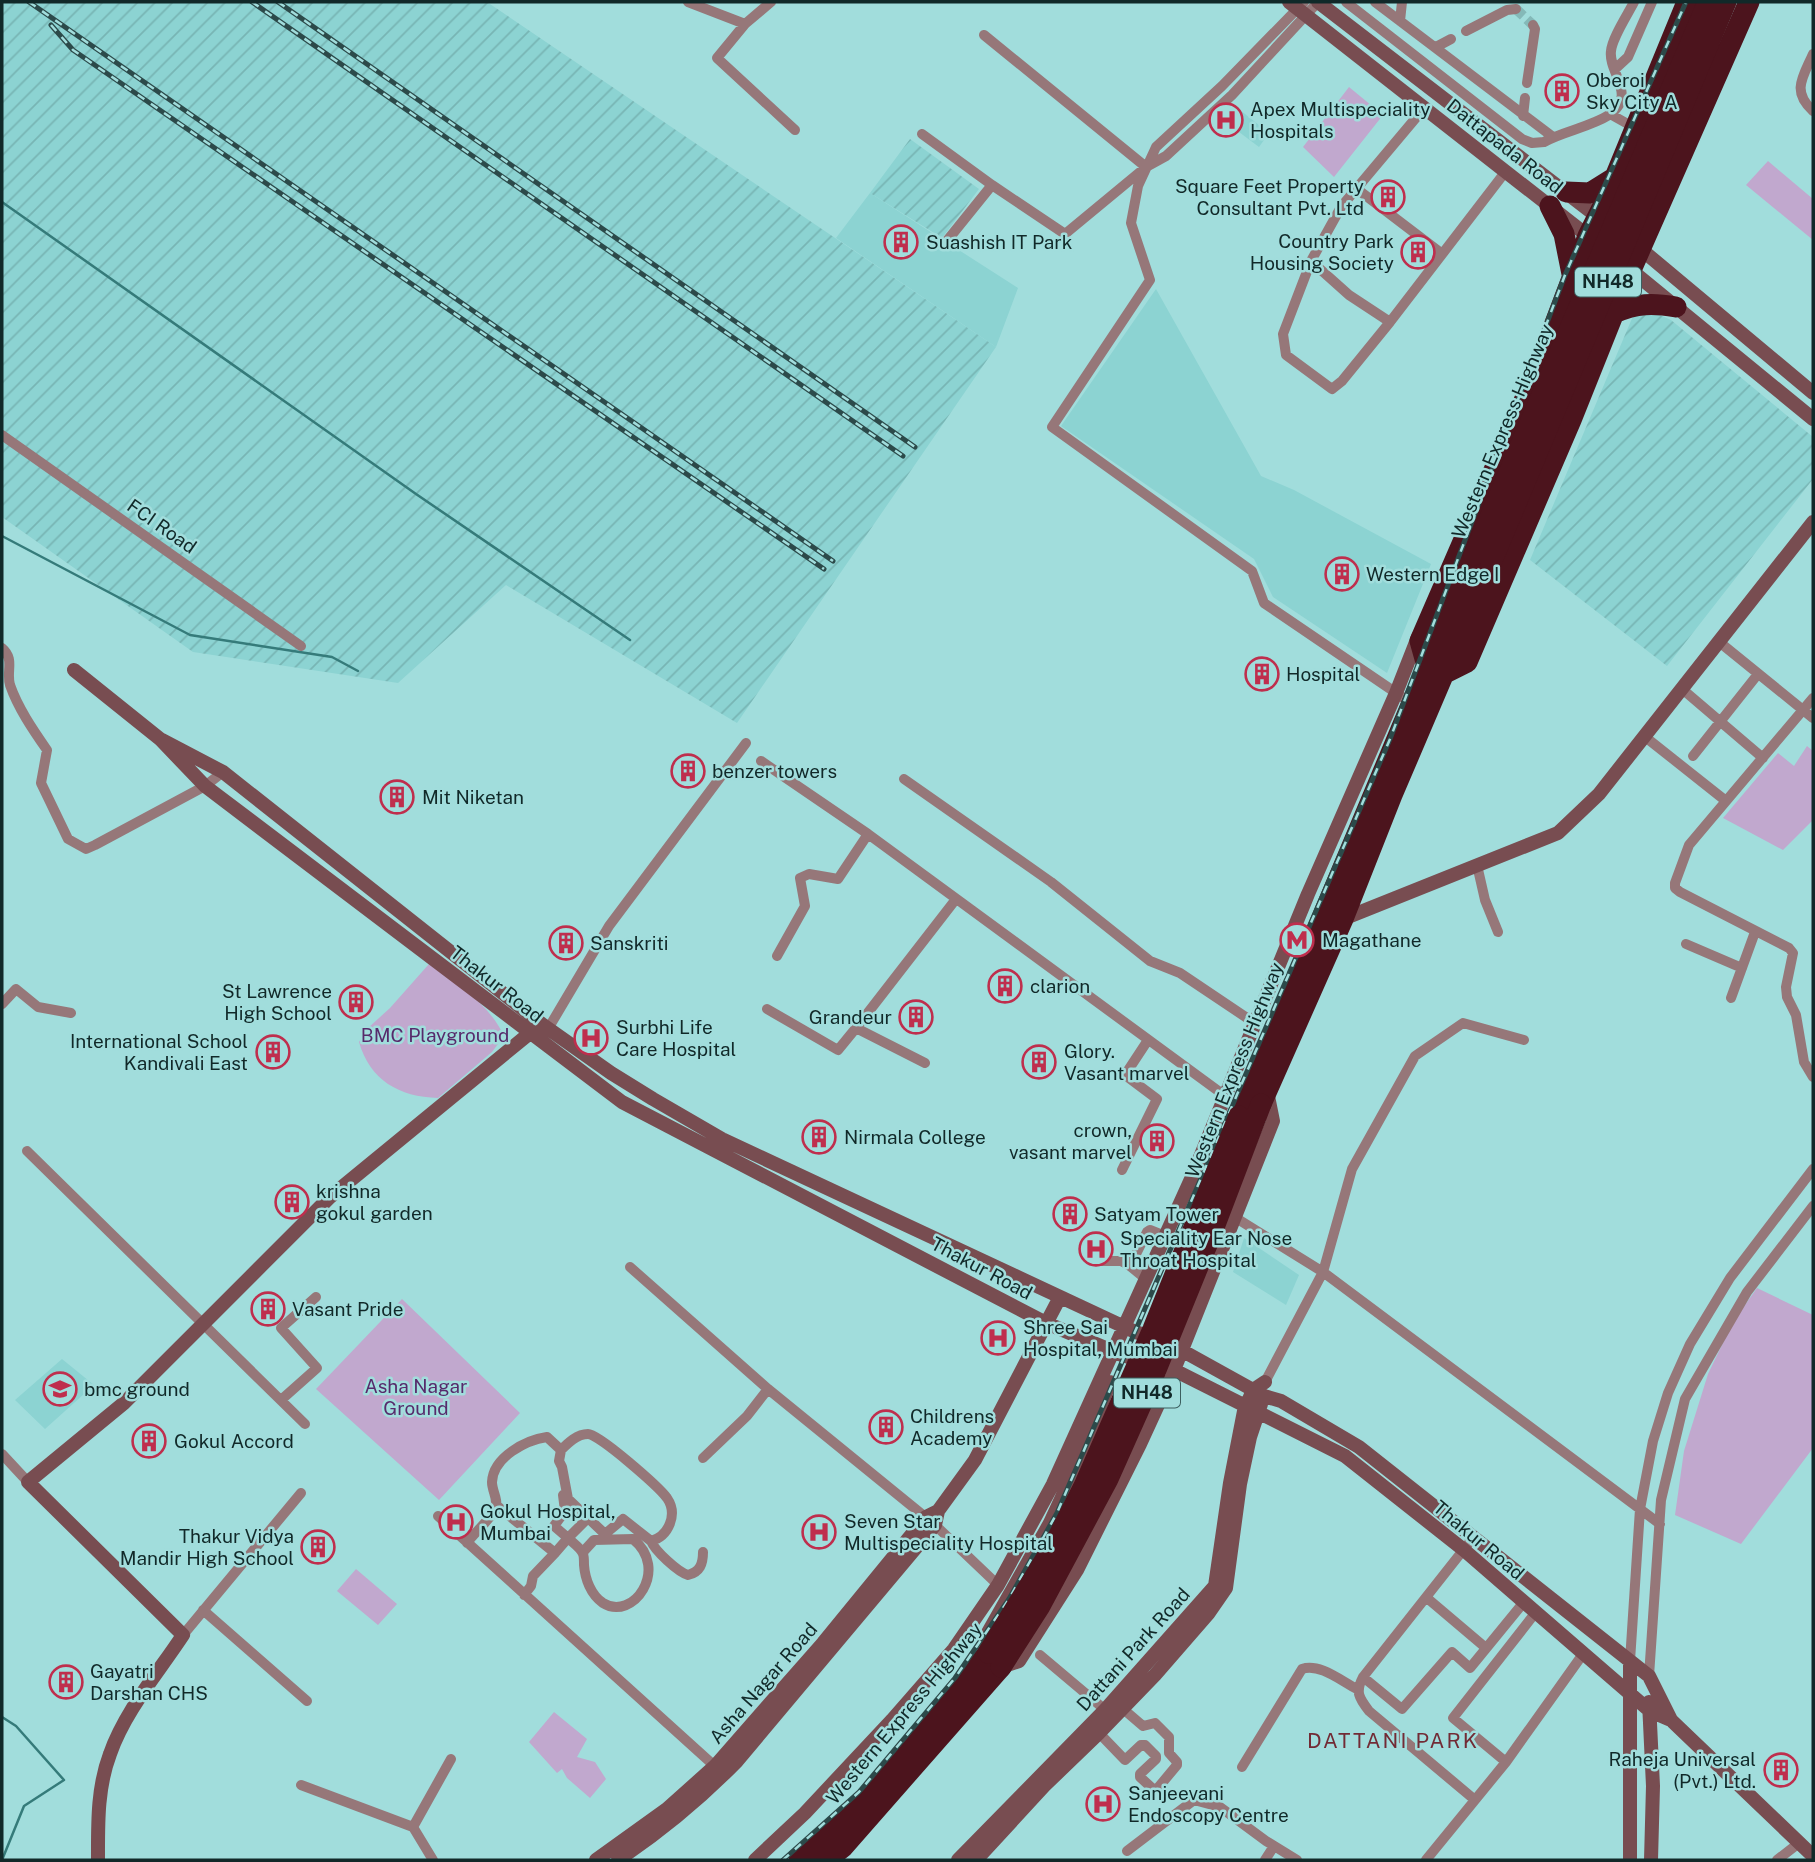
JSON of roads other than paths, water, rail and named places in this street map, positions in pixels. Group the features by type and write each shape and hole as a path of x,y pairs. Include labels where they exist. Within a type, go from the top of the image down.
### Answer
{"highway":[{"path":"1687,2 1588,236 1537,371 1420,641 1436,669 1467,662 1632,270 1749,2"},
{"name":"Western Express Highway","path":"799,1860 831,1835 995,1660 1084,1486 1153,1329 1232,1105 1256,1081 1343,919 1392,794 1436,669 1708,2"},
{"name":"Western Express Highway","path":"1482,559 1726,2"},
{"path":"1661,63 1710,91"},
{"path":"1570,285 1571,259 1558,199 1590,193 1614,178"},
{"path":"1614,313 1632,305 1649,303 1676,307"},
{"name":"Western Express Highway","path":"827,1860 843,1847 1036,1612 1108,1479 1199,1267 1256,1081 1404,698 1436,669"}],"street":[{"path":"688,2 745,24"},
{"path":"771,2 745,24 717,58 795,130"},
{"path":"1404,698 1264,603 1252,571 1052,427 1150,280 1131,223 1138,186 1156,147 1222,86 1299,7 1318,2 1401,65 1558,199 1598,217 1642,249 1813,393"},
{"path":"1346,2 1522,139 1532,143 1542,142 1610,114 1619,103 1622,89 1612,63 1611,51 1634,2"},
{"path":"1375,2 1553,137"},
{"path":"1400,21 1402,2"},
{"path":"1615,69 1628,57 1652,2"},
{"path":"922,134 1065,234 1146,167 1166,156 1232,95 1299,7"},
{"name":"Dattapada Road","path":"1299,7 1506,171 1558,199 1588,236 1813,419"},
{"path":"1466,31 1507,10 1516,9"},
{"path":"1527,83 1535,29 1533,25"},
{"path":"984,35 1146,167"},
{"path":"1436,47 1451,39"},
{"path":"1813,54 1800,84 1800,94 1813,111"},
{"path":"1390,79 1401,65"},
{"path":"1222,86 1232,95"},
{"path":"1523,116 1525,98"},
{"path":"1425,107 1341,207 1311,261 1283,334 1286,355 1332,389 1342,381 1506,171"},
{"path":"1610,114 1635,128"},
{"path":"1165,139 1174,148"},
{"path":"946,242 992,185"},
{"path":"1357,189 1441,253"},
{"path":"1311,261 1349,295 1390,322"},
{"path":"1232,1105 1128,1329 1082,1454 1049,1523 985,1639 995,1660 1019,1661 1077,1570 1174,1370 1273,1121 1256,1081 1256,1024 1313,883 1404,698 1444,571 1560,298 1570,285"},
{"name":"FCI Road","path":"2,435 301,646"},
{"path":"1343,919 1558,833 1599,794 1813,522"},
{"path":"1718,641 1813,718"},
{"path":"2,648 9,657 9,683 47,750 41,783 68,839 75,844 86,849 95,845 205,786 223,772"},
{"name":"Thakur Road","path":"74,670 160,738 205,786 413,944 539,1031 722,1139 1128,1329 1181,1350 1261,1389 1359,1447 1649,1676 1671,1720"},
{"path":"1693,755 1759,674"},
{"path":"1681,688 1763,758"},
{"path":"1813,698 1689,845 1675,888 1789,948 1793,953 1786,987 1787,997 1796,1015 1804,1062 1813,1077"},
{"path":"1644,736 1726,801"},
{"name":"Thakur Road","path":"160,738 223,772 425,931 622,1102 1046,1323 1118,1353 1174,1370 1345,1456 1464,1550 1650,1711"},
{"path":"28,1482 124,1403 330,1197 539,1031 609,926 746,743"},
{"path":"761,761 869,834 1232,1105"},
{"path":"904,779 1051,882 1150,961 1180,973 1256,1024"},
{"path":"777,956 805,906 800,878 809,874 838,879 869,834"},
{"path":"1477,865 1485,900 1498,932"},
{"path":"767,1009 838,1049 956,899"},
{"path":"413,944 425,931"},
{"path":"1731,998 1755,932"},
{"path":"1686,944 1742,968"},
{"path":"2,1004 16,989 38,1007 71,1013"},
{"name":"Dattani Park Road","path":"1040,1782 1099,1733 1220,1588 1235,1484 1252,1410 1324,1272 1352,1169 1415,1056 1464,1023 1524,1040"},
{"path":"856,1028 925,1063"},
{"path":"1122,1170 1157,1099 1125,1075 1148,1040"},
{"path":"1128,1329 1146,1279 1232,1105"},
{"path":"27,1151 305,1423"},
{"path":"753,1170 757,1155"},
{"path":"1630,1860 1630,1661 1640,1509 1653,1441 1668,1393 1690,1343 1730,1278 1813,1169"},
{"path":"1651,1860 1653,1786 1649,1676 1661,1500 1685,1399 1747,1292 1813,1206"},
{"path":"1236,1218 1324,1272 1660,1524"},
{"path":"1130,1266 1147,1232 1150,1230 1166,1236"},
{"path":"968,1283 977,1259"},
{"path":"1097,1261 1121,1261 1146,1279"},
{"path":"630,1267 768,1389 933,1517 998,1585"},
{"path":"1730,1278 1747,1292"},
{"path":"281,1400 317,1368 281,1328 316,1297"},
{"name":"Asha Nagar Road","path":"618,1860 670,1822 720,1770 823,1643 933,1517 975,1460 1060,1297"},
{"path":"755,1860 805,1813 892,1720 954,1648 998,1585 1053,1484 1118,1353"},
{"path":"703,1458 747,1416 768,1389"},
{"path":"1668,1393 1685,1399"},
{"path":"583,1552 594,1540 633,1539 642,1547 650,1572 642,1590 629,1605 622,1608 602,1602 590,1587 583,1552 554,1526 565,1507 557,1467 560,1456 576,1437 585,1434 594,1435 668,1499 672,1518 667,1531 659,1539 651,1541"},
{"path":"467,1543 496,1505 492,1485 494,1471 502,1460 537,1438 547,1437 560,1456 568,1499 587,1519 608,1534 623,1519 651,1541 654,1549 683,1574 688,1575 699,1569 703,1563 703,1552"},
{"path":"2,1454 183,1635"},
{"path":"1644,1491 1661,1500"},
{"path":"98,1860 97,1808 108,1756 118,1733 183,1635 301,1493"},
{"path":"496,1505 555,1553"},
{"path":"438,1516 720,1770"},
{"path":"524,1595 531,1586 533,1576 587,1519"},
{"path":"1472,1536 1427,1598 1363,1676 1357,1689 1359,1698 1369,1711 1475,1800"},
{"path":"513,1586 523,1577 533,1576"},
{"path":"1427,1598 1486,1648"},
{"path":"1363,1676 1402,1709 1452,1652 1470,1668 1524,1602"},
{"path":"203,1610 307,1700"},
{"path":"1506,1762 1453,1718 1536,1612"},
{"path":"1426,1860 1506,1762 1583,1654"},
{"path":"1040,1656 1114,1712 1143,1726 1155,1723 1169,1737 1169,1753 1177,1765 1157,1789 1153,1789 1140,1774 1156,1756 1145,1745 1141,1745 1125,1760 1099,1733"},
{"path":"1242,1767 1302,1669 1317,1668 1357,1689"},
{"path":"1650,1711 1671,1720 1813,1856"},
{"name":"Dattani Park Road","path":"976,1860 999,1828 1040,1782 1114,1712"},
{"path":"413,1827 451,1759"},
{"name":"Asha Nagar Road","path":"596,1860 720,1770"},
{"path":"301,1785 413,1827 433,1860"},
{"path":"1127,1852 1194,1800 1220,1807 1297,1860"},
{"name":"Dattani Park Road","path":"958,1860 999,1828"},
{"path":"1777,1860 1799,1843"},
{"path":"1265,1860 1274,1846"}],"waterway":[{"path":"2,202 416,494 630,640"},
{"path":"2,536 190,635 332,657 358,671"},
{"path":"2,1717 16,1726 64,1780 24,1806 2,1860"}],"tunnel":[{"path":"1516,9 1533,25"}],"railway":[{"path":"29,2 833,561"},
{"path":"252,2 903,456"},
{"path":"278,2 915,447"},
{"path":"783,1860 859,1792 955,1678 1009,1599 1057,1513 1390,739 1565,275 1686,2"},
{"path":"51,25 73,50 824,569"}],"place":[{"name":"Oberoi Sky City A","path":"1562,91"},
{"name":"Apex Multispeciality Hospitals","path":"1226,120"},
{"name":"Square Feet Property Consultant Pvt. Ltd","path":"1388,197"},
{"name":"Suashish IT Park","path":"901,242"},
{"name":"Country Park Housing Society","path":"1418,252"},
{"name":"Western Edge I","path":"1342,574"},
{"name":"Hospital","path":"1262,674"},
{"name":"benzer towers","path":"688,771"},
{"name":"Mit Niketan","path":"397,797"},
{"name":"Magathane","path":"1297,940"},
{"name":"Sanskriti","path":"566,943"},
{"name":"clarion","path":"1005,986"},
{"name":"St Lawrence High School","path":"356,1002"},
{"name":"Grandeur","path":"916,1017"},
{"name":"Surbhi Life Care Hospital","path":"591,1038"},
{"name":"International School Kandivali East","path":"273,1052"},
{"name":"Glory. Vasant marvel","path":"1039,1062"},
{"name":"Nirmala College","path":"819,1137"},
{"name":"crown, vasant marvel","path":"1157,1141"},
{"name":"krishna gokul garden","path":"292,1202"},
{"name":"Satyam Tower","path":"1070,1214"},
{"name":"Speciality Ear Nose Throat Hospital","path":"1096,1249"},
{"name":"Vasant Pride","path":"268,1309"},
{"name":"Shree Sai Hospital, Mumbai","path":"998,1338"},
{"name":"bmc ground","path":"60,1389"},
{"name":"Childrens Academy","path":"886,1427"},
{"name":"Gokul Accord","path":"149,1441"},
{"name":"Gokul Hospital, Mumbai","path":"456,1522"},
{"name":"Seven Star Multispeciality Hospital","path":"819,1532"},
{"name":"Thakur Vidya Mandir High School","path":"318,1547"},
{"name":"Gayatri Darshan CHS","path":"66,1682"},
{"name":"Raheja Universal (Pvt.) Ltd.","path":"1781,1770"},
{"name":"Sanjeevani Endoscopy Centre","path":"1103,1804"}],"district":[{"name":"DATTANI PARK","path":"1393,1741"}],"park label":[{"name":"BMC Playground","path":"435,1035"},
{"name":"Asha Nagar Ground","path":"416,1397"}]}
